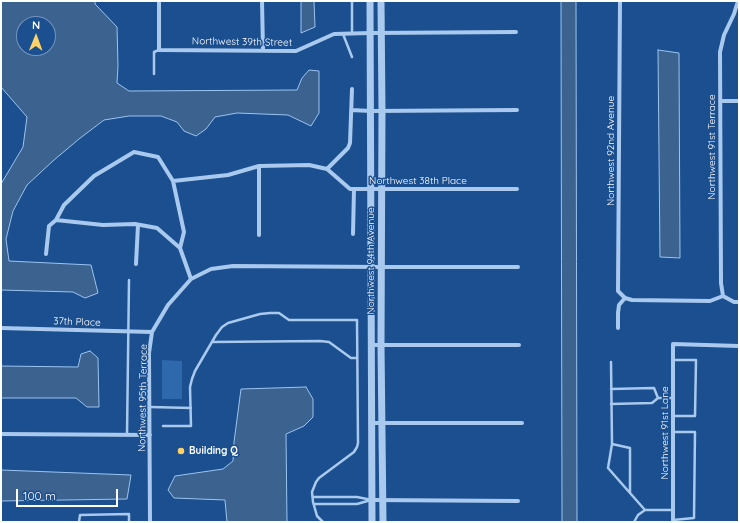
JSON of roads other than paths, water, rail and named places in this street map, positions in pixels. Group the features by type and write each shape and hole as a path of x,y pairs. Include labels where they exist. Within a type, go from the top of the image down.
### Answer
{"street":[{"path":"159,1 159,50"},
{"path":"262,1 263,50"},
{"name":"Northwest 94th Avenue","path":"370,1 372,522"},
{"name":"Northwest 94th Avenue","path":"381,1 381,345 383,522"},
{"name":"Northwest 92nd Avenue","path":"620,1 618,291 625,298"},
{"name":"Northwest 91st Terrace","path":"723,296 721,283 720,52 724,35 734,14 738,1"},
{"name":"Northwest 39th Street","path":"159,50 296,51 334,34 516,32"},
{"path":"327,170 348,148 350,143 352,89"},
{"path":"720,101 739,101"},
{"path":"351,110 517,110"},
{"path":"46,254 49,226 56,220 64,205 94,176 134,152 158,157 173,181 184,232 180,248"},
{"path":"173,181 228,176 259,166 309,165 327,170 350,189 354,189 353,234"},
{"path":"259,166 259,235"},
{"name":"Northwest 38th Place","path":"354,189 517,189"},
{"path":"56,220 103,225 135,224 158,228 180,248 191,279"},
{"path":"136,264 138,225"},
{"name":"Northwest 95th Terrace","path":"150,522 150,353 152,332 168,304 191,279 211,269 233,266 518,267"},
{"path":"618,328 619,306 625,298 632,300 710,301 723,296 734,302 739,302"},
{"name":"37th Place","path":"1,328 152,332"},
{"name":"Northwest 91st Lane","path":"673,521 673,344 739,346"},
{"path":"372,345 519,345"},
{"path":"372,423 522,423"},
{"path":"1,434 150,435"},
{"path":"372,500 518,501"}],"lane":[{"path":"352,1 352,33"},
{"path":"342,34 352,57"},
{"path":"154,74 154,52 159,50"},
{"path":"127,434 128,280"},
{"path":"164,426 191,426 190,387 195,371 222,327 228,322 260,314 279,313 289,320 357,320 358,443 354,452 350,456 319,478 316,482 312,492 314,504 317,516 323,522"},
{"path":"212,342 320,341 329,342 351,358 357,358"},
{"path":"673,360 696,360 695,416 673,416"},
{"path":"611,362 612,444 608,468 645,510"},
{"path":"611,389 654,388 658,398"},
{"path":"611,404 652,404 658,398 673,398"},
{"path":"150,407 191,408"},
{"path":"673,432 695,432 694,518 673,521"},
{"path":"612,444 630,448 630,493"},
{"path":"313,497 357,497 372,500"},
{"path":"314,504 357,504 372,500"},
{"path":"634,522 638,514 645,510 673,510"},
{"path":"79,522 80,514 129,514 129,522"}],"place":[{"name":"Building Q","path":"181,451"}]}
